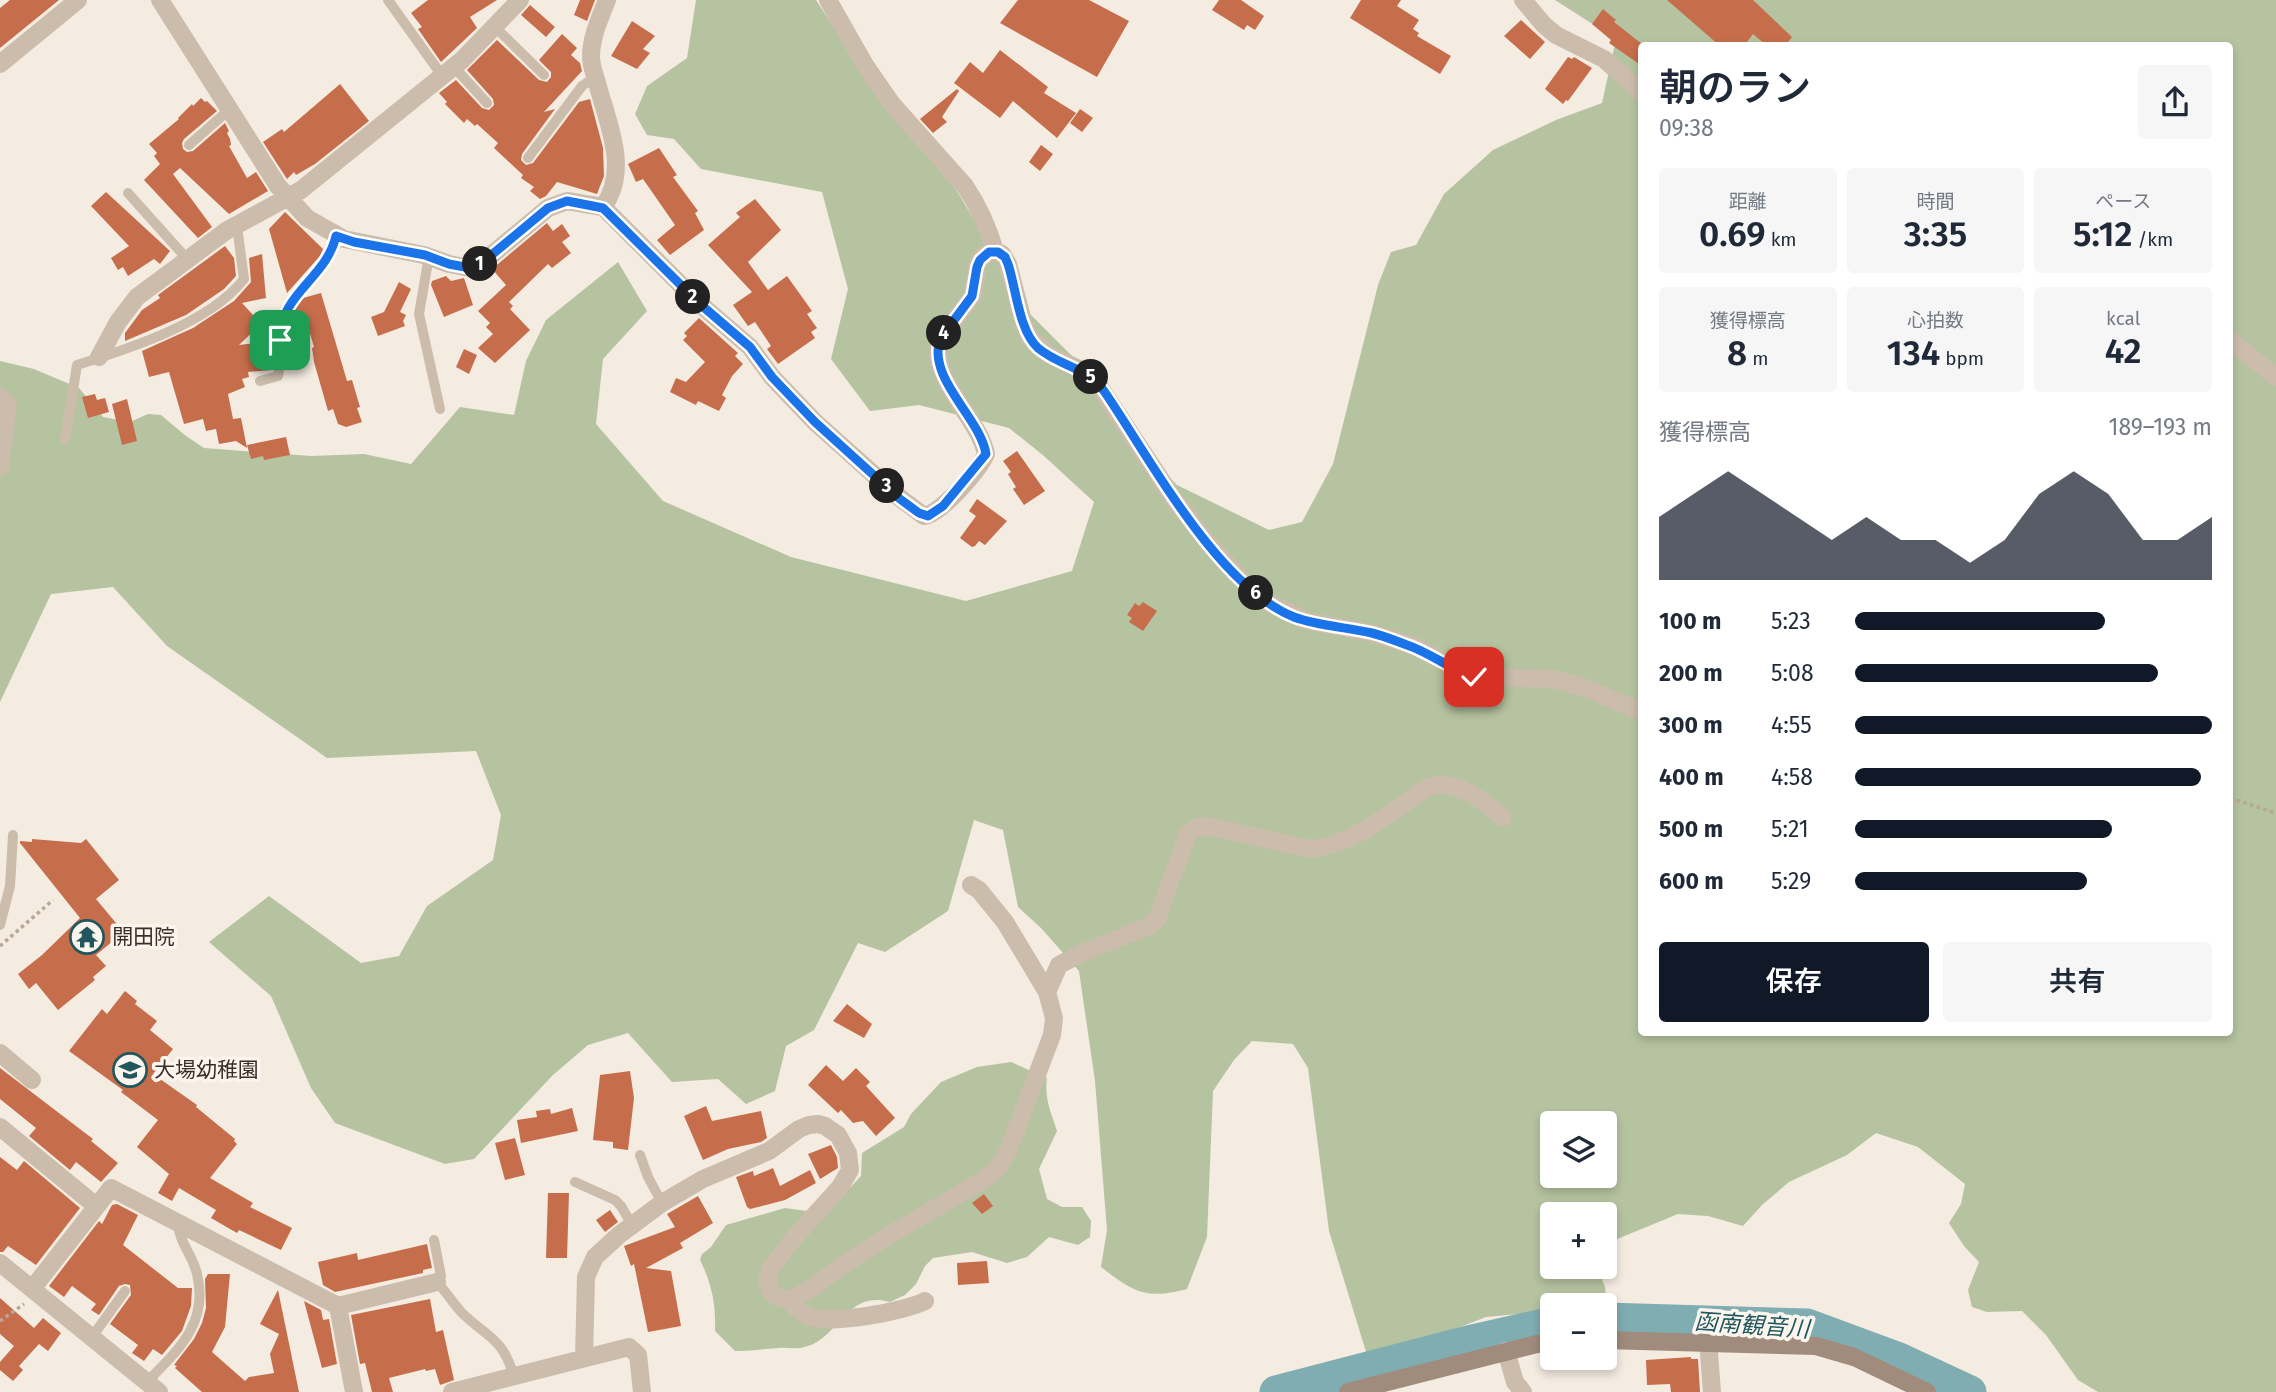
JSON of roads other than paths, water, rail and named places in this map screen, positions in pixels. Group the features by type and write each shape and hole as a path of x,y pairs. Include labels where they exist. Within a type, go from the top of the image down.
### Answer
{"street":[{"path":"0,64 78,0"},
{"path":"160,0 287,197 307,218 336,236 429,256 470,268 483,262 548,208 567,201 603,208 700,304 750,347 779,385 815,422 900,499 924,516 933,514 943,506 986,454 980,438 945,376 939,360 938,346 940,339 972,296 980,260 984,255 995,251 1002,254 1008,264 1030,338 1048,354 1079,369 1097,383 1167,488 1208,543 1243,581 1269,603 1307,621 1372,633 1416,648 1474,677 1554,679 1585,688 1638,710"},
{"path":"99,357 127,308 137,298 237,226 301,190 448,72 520,0"},
{"path":"603,208 615,185 616,161 591,57 607,0"},
{"path":"828,0 865,65 892,104 970,193 989,229 995,251"},
{"path":"1523,0 1544,25 1604,60 1638,90"},
{"path":"2233,342 2276,377"},
{"path":"0,396 8,406 0,467"},
{"path":"1047,992 1059,965 1149,926 1157,919 1188,832 1195,828 1207,826 1311,849 1324,848 1378,821 1427,788 1441,785 1461,789 1480,799 1503,817"},
{"path":"584,1358 586,1277 589,1265 603,1249 663,1203 703,1179 769,1151 799,1129 809,1125 825,1126 838,1135 848,1153 850,1170 840,1187 794,1238 768,1274 767,1281 771,1292 779,1298 787,1299 809,1290 888,1236 985,1179 1000,1166 1009,1151 1052,1035 1054,1018 1047,992 1005,922 979,890 971,885"},
{"path":"0,1053 32,1080"},
{"path":"0,1127 96,1206"},
{"path":"36,1292 111,1188 338,1307 437,1282"},
{"path":"0,1263 153,1387"},
{"path":"787,1299 808,1316 818,1319 903,1310 925,1301"},
{"path":"338,1307 354,1392"},
{"path":"1617,1340 1816,1346 1854,1357 1927,1392"},
{"path":"1708,1341 1712,1392"},
{"path":"1348,1392 1540,1344"},
{"path":"452,1392 629,1347 638,1355 642,1392"},
{"path":"1506,1351 1515,1382 1523,1392"}],"lane":[{"path":"388,0 448,72 487,103"},
{"path":"495,27 544,75"},
{"path":"528,158 582,86 595,77"},
{"path":"189,145 230,108"},
{"path":"128,192 188,260"},
{"path":"65,440 77,365 165,334 224,299 244,279 237,226"},
{"path":"260,381 278,376 279,326 283,314 321,269 334,246 336,236"},
{"path":"429,256 419,314 440,409"},
{"path":"0,925 10,886 13,835"},
{"path":"640,1155 648,1177 663,1203"},
{"path":"575,1182 615,1200 632,1225"},
{"path":"153,1387 187,1338 200,1308 197,1274 181,1240 178,1223"},
{"path":"434,1240 441,1270 440,1280 437,1282 462,1313 495,1339 509,1361 514,1376"},
{"path":"92,1337 125,1292"}],"waterway":[{"name":"函南観音川","path":"1617,1319 1807,1325 1899,1359 1970,1392"},
{"name":"函南観音川","path":"1276,1392 1540,1326"}],"place":[{"name":"開田院","path":"87,937"},
{"name":"大場幼稚園","path":"130,1070"}]}
